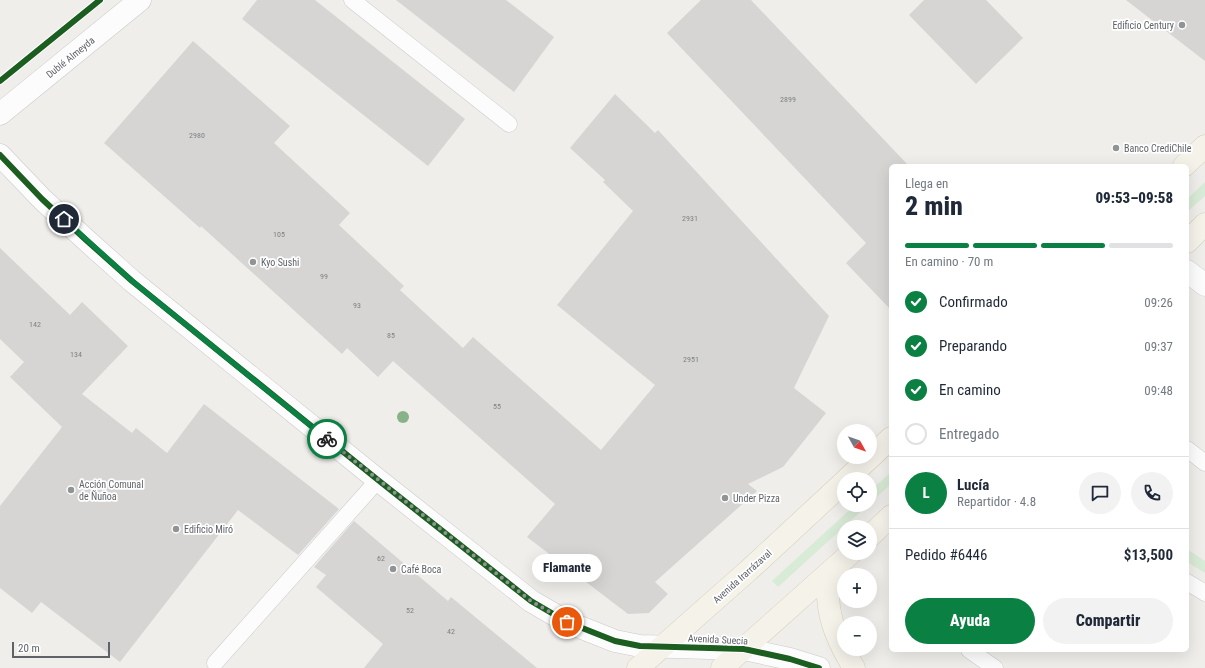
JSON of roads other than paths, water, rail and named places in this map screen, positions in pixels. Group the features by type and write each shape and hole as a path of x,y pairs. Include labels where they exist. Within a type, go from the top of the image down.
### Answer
{"main road":[{"path":"1186,164 1205,146"},
{"path":"1189,240 1205,224"},
{"path":"855,472 889,440"},
{"name":"Avenida Irarrázaval","path":"638,668 754,565 837,488"},
{"path":"877,529 889,518"},
{"path":"722,668 843,560"},
{"path":"829,573 827,588 831,618 836,636 854,668"}],"street":[{"name":"Dublé Almeyda","path":"0,114 140,0"},
{"name":"Avenida Suecia","path":"0,155 42,199 132,281 378,480 531,601 567,622 615,640 640,646 744,649 790,659 819,668"},
{"path":"1189,273 1205,285"}],"lane":[{"path":"352,0 509,124"},
{"path":"1189,450 1205,462"},
{"path":"216,663 378,480"},
{"path":"1189,583 1205,593"},
{"path":"972,652 995,668"}],"place":[{"name":"Edificio Century","path":"1182,25"},
{"name":"Banco CrediChile","path":"1116,148"},
{"name":"Kyo Sushi","path":"253,262"},
{"name":"Acción Comunal de Ñuñoa","path":"71,490"},
{"name":"Under Pizza","path":"725,498"},
{"name":"Edificio Miró","path":"176,529"},
{"name":"Café Boca","path":"393,569"},
{"name":"Flamante","path":"567,622"}]}
